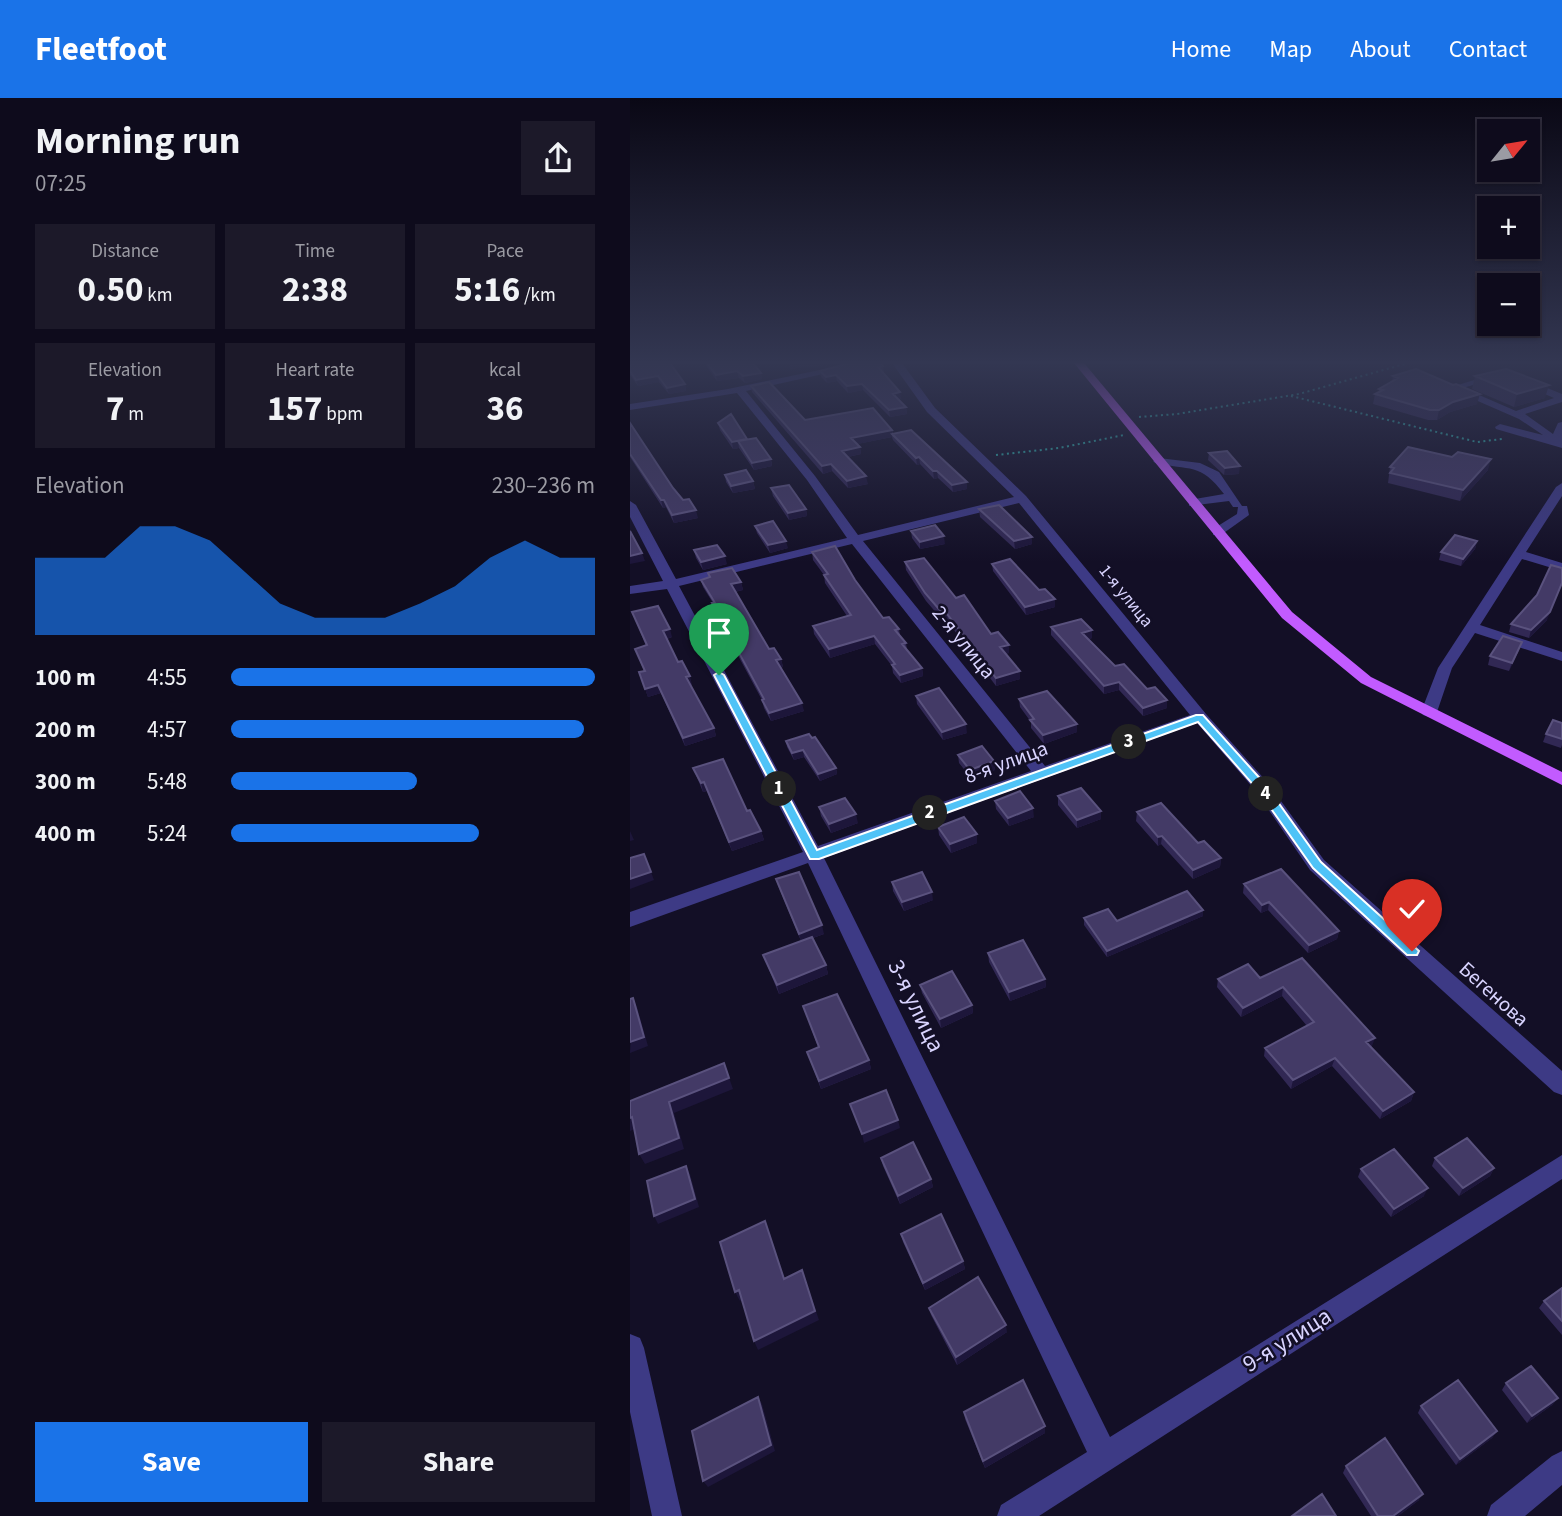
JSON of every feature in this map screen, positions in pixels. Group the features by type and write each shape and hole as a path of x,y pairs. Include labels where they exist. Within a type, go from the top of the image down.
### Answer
{"main road":[{"path":"1132,429 1287,615 1366,680 1562,779"}],"street":[{"name":"2-я улица","path":"771,429 1041,773"},
{"name":"1-я улица","path":"951,429 1022,499 1200,717"},
{"path":"1509,429 1558,444"},
{"path":"1543,429 1558,444"},
{"path":"1159,461 1200,466 1222,480 1242,515 1217,532"},
{"path":"1429,712 1445,668 1562,487"},
{"path":"630,590 672,584 1022,499"},
{"path":"1193,503 1237,503"},
{"name":"3-я улица","path":"630,505 814,856 1104,1456"},
{"path":"1519,554 1562,567"},
{"path":"1471,626 1562,657"},
{"name":"8-я улица","path":"630,920 1200,717"},
{"name":"Бегенова","path":"1200,717 1261,786 1317,865 1562,1085"},
{"name":"9-я улица","path":"1012,1516 1562,1166"},
{"path":"630,1348 667,1516"},
{"path":"1502,1516 1562,1466"}],"path":[{"path":"979,457 1059,448 1122,436 1126,434 1122,429"},
{"path":"1424,429 1477,442 1489,442 1524,433"}],"building":[{"path":"630,429 634,429 673,488 683,500 689,499 696,510 672,515 630,454"},
{"path":"723,429 741,429 747,439 732,442"},
{"path":"789,429 892,430 851,438 860,447 842,451 866,476 847,481 831,464 822,466"},
{"path":"911,430 967,482 952,485 919,457 916,458 892,434"},
{"path":"756,438 771,459 752,463 738,441"},
{"path":"1408,447 1452,457 1458,452 1491,459 1463,490 1390,473 1394,468 1390,467"},
{"path":"1227,451 1240,466 1225,468 1209,453"},
{"path":"746,470 753,481 731,486 725,475"},
{"path":"789,485 806,509 788,513 771,488"},
{"path":"999,505 1032,537 1014,541 979,509"},
{"path":"773,521 786,541 768,545 755,526"},
{"path":"935,525 944,536 920,542 911,531"},
{"path":"630,531 642,553 630,556"},
{"path":"1455,535 1477,541 1463,559 1441,552"},
{"path":"717,545 725,556 701,562 694,550"},
{"path":"835,546 855,580 883,618 889,617 899,629 895,630 906,643 902,644 922,668 900,675 874,636 829,649 813,626 851,615 812,552"},
{"path":"924,558 956,598 964,595 991,634 998,632 1009,645 1000,647 1020,671 996,678 947,614 944,615 925,593 905,562"},
{"path":"1010,559 1039,590 1045,589 1055,599 1025,607 992,564"},
{"path":"1551,565 1562,568 1562,583 1550,612 1531,630 1511,624 1537,595"},
{"path":"732,568 741,582 731,584 769,649 774,648 781,659 776,660 802,703 769,713 762,700 764,699 701,580 710,577 708,573"},
{"path":"658,606 670,629 663,631 678,662 682,661 690,676 686,677 714,728 683,738 658,685 645,689 639,672 645,671 635,649 647,645 632,612"},
{"path":"1081,619 1092,630 1082,633 1115,666 1124,664 1147,689 1155,687 1167,700 1143,708 1119,682 1104,686 1051,627"},
{"path":"1503,636 1522,642 1512,663 1490,656"},
{"path":"939,688 966,724 942,732 916,696"},
{"path":"1047,691 1077,724 1043,735 1030,720 1034,719 1019,699"},
{"path":"1553,720 1562,723 1562,739 1546,734"},
{"path":"809,734 812,738 815,737 836,768 818,774 803,750 792,753 786,741"},
{"path":"982,746 994,761 970,770 958,755"},
{"path":"723,759 747,811 750,810 761,831 729,842 704,782 701,783 693,768"},
{"path":"1081,788 1101,811 1077,820 1058,796"},
{"path":"1020,791 1033,808 1008,818 995,801"},
{"path":"845,798 856,814 829,824 819,807"},
{"path":"1161,803 1198,843 1204,841 1221,858 1193,870 1162,836 1158,837 1137,812"},
{"path":"964,817 977,834 950,844 938,827"},
{"path":"644,854 651,872 630,879 630,858"},
{"path":"1281,869 1339,931 1309,945 1269,902 1262,905 1244,884"},
{"path":"799,872 822,925 799,934 776,879"},
{"path":"922,872 932,892 902,902 892,882"},
{"path":"1187,891 1203,910 1107,951 1084,918 1108,909 1117,921"},
{"path":"812,937 826,965 777,985 763,955"},
{"path":"1023,940 1045,979 1009,992 988,953"},
{"path":"1302,958 1375,1038 1366,1042 1414,1092 1383,1111 1335,1058 1293,1080 1265,1048 1314,1022 1283,987 1243,1008 1218,979 1248,964 1260,978"},
{"path":"952,971 972,1005 940,1019 920,985"},
{"path":"837,994 869,1060 819,1081 807,1052 819,1047 803,1006"},
{"path":"633,998 644,1037 630,1042 630,999"},
{"path":"724,1063 729,1078 669,1102 679,1138 639,1154 632,1117 630,1118 630,1101"},
{"path":"886,1090 898,1120 862,1134 850,1104"},
{"path":"1467,1138 1494,1168 1463,1188 1435,1158"},
{"path":"913,1142 931,1179 898,1196 881,1158"},
{"path":"1394,1149 1428,1188 1394,1209 1361,1169"},
{"path":"686,1166 695,1199 654,1216 647,1181"},
{"path":"941,1214 963,1261 923,1283 901,1234"},
{"path":"765,1221 784,1279 802,1270 815,1311 754,1341 739,1290 735,1292 720,1242"},
{"path":"978,1277 1006,1325 956,1357 929,1308"},
{"path":"1562,1288 1562,1321 1544,1301"},
{"path":"1531,1366 1558,1398 1532,1416 1506,1383"},
{"path":"1023,1380 1045,1426 983,1461 964,1412"},
{"path":"1458,1380 1497,1431 1460,1459 1421,1406"},
{"path":"758,1397 771,1445 703,1481 692,1431"},
{"path":"1385,1438 1423,1494 1393,1516 1378,1516 1346,1466"},
{"path":"1322,1494 1336,1516 1292,1516"}],"route":[{"path":"719,675 814,856 1200,717 1261,786 1317,865 1412,951"}]}
